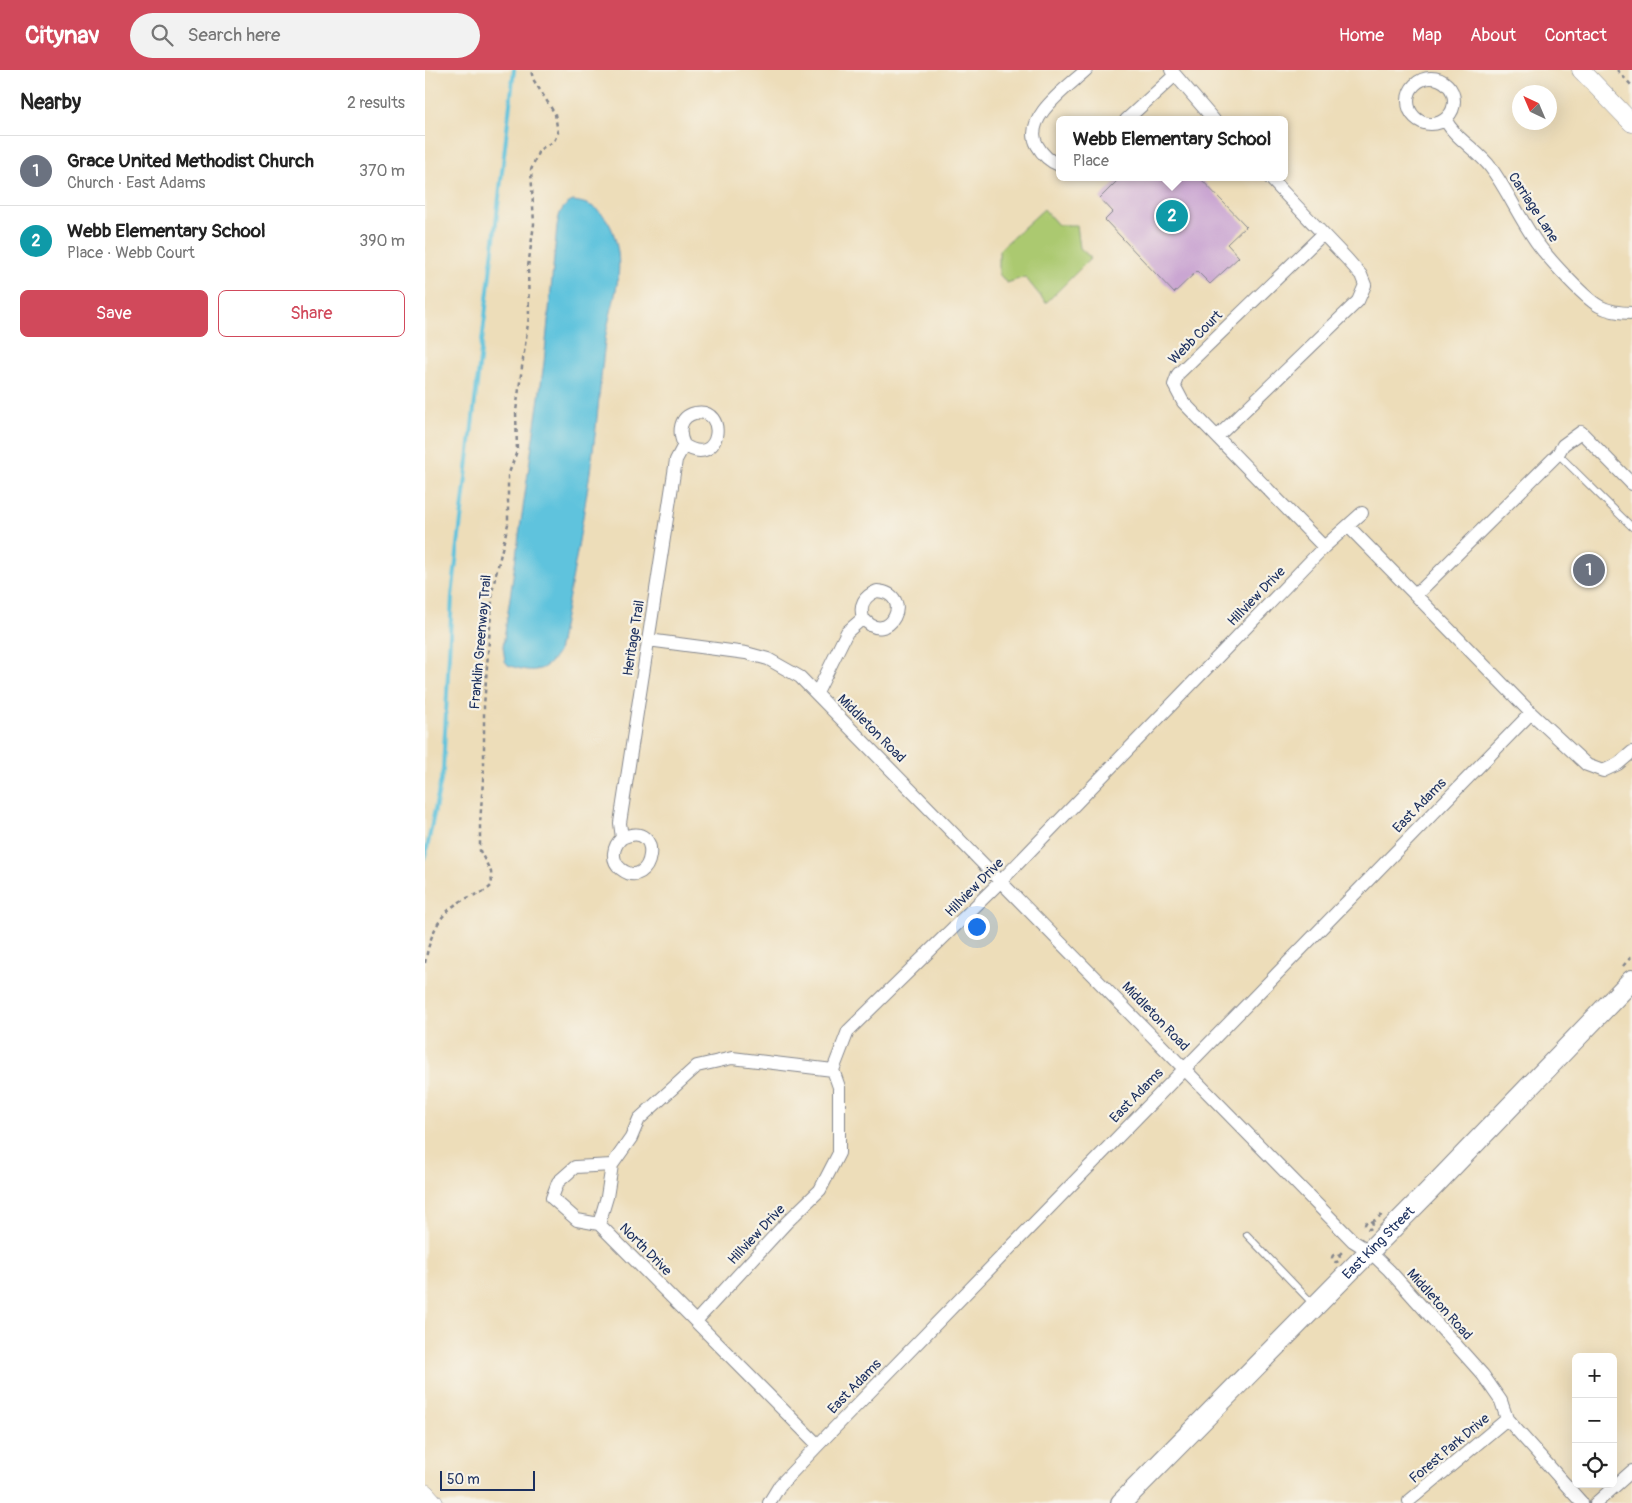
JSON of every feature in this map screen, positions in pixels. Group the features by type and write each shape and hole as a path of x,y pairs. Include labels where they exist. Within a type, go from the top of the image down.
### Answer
{"main road":[{"name":"East King Street","path":"1121,1503 1315,1307 1632,980"}],"street":[{"path":"1056,164 1041,152 1035,141 1033,128 1040,114 1086,70"},
{"path":"1581,70 1632,123"},
{"path":"1131,116 1172,73 1210,116"},
{"name":"Carriage Lane","path":"1445,119 1450,128 1483,157 1534,240 1575,285 1599,306 1621,313 1632,313"},
{"path":"1217,437 1359,301 1365,285 1361,275 1273,181"},
{"name":"Webb Court","path":"1323,234 1175,379 1174,385 1178,395 1324,547"},
{"path":"1416,595 1558,454 1563,444 1581,432 1632,484"},
{"name":"Heritage Trail","path":"622,838 620,823 676,460 684,445"},
{"name":"Hillview Drive","path":"696,1321 787,1222 820,1190 839,1153 839,1087 833,1070 849,1031 1001,881 1324,547 1362,513"},
{"path":"1348,526 1531,713 1574,754 1603,771 1618,764 1632,752"},
{"path":"817,693 847,632 863,618"},
{"name":"Middleton Road","path":"648,640 746,653 768,659 800,677 1353,1241 1369,1250 1409,1291 1483,1375 1501,1400 1507,1419 1582,1503"},
{"name":"East Adams","path":"769,1503 780,1485 818,1445 1184,1067 1531,713"},
{"name":"North Drive","path":"818,1445 599,1224 607,1198 612,1165 631,1138 639,1119 697,1066 732,1058 833,1070"},
{"path":"599,1224 577,1220 553,1198 558,1182 575,1167 612,1165"},
{"name":"Forest Park Drive","path":"1409,1501 1507,1419"},
{"path":"1596,1503 1632,1470"},
{"path":"425,1493 434,1503"}],"lane":[{"path":"1558,454 1632,527"},
{"path":"1247,1235 1315,1307"}],"path":[{"name":"Franklin Greenway Trail","path":"425,963 430,937 436,925 461,900 486,892 492,885 491,872 480,850 480,824 484,766 484,706 493,587 508,524 508,476 517,451 516,411 529,316 528,267 534,224 531,170 539,150 554,141 558,132 555,114 533,79 531,70"},
{"path":"1617,70 1632,86"}],"green space":[{"path":"1044,209 1058,225 1077,225 1080,248 1091,258 1046,303 1025,277 1007,283 999,274 999,250"}],"water":[{"path":"573,201 592,206 599,211 610,225 618,253 618,276 605,341 585,507 558,652 543,668 531,670 508,665 505,661 503,646 544,363 557,226 561,211"}],"building":[{"path":"1117,181 1203,181 1246,226 1227,244 1239,257 1210,284 1197,271 1174,293 1105,220 1113,212 1100,198"}],"waterway":[{"path":"425,858 443,770 452,596 514,70"}],"place":[{"name":"Webb Elementary School","path":"1172,216"},
{"name":"Grace United Methodist Church","path":"1589,570"}]}
